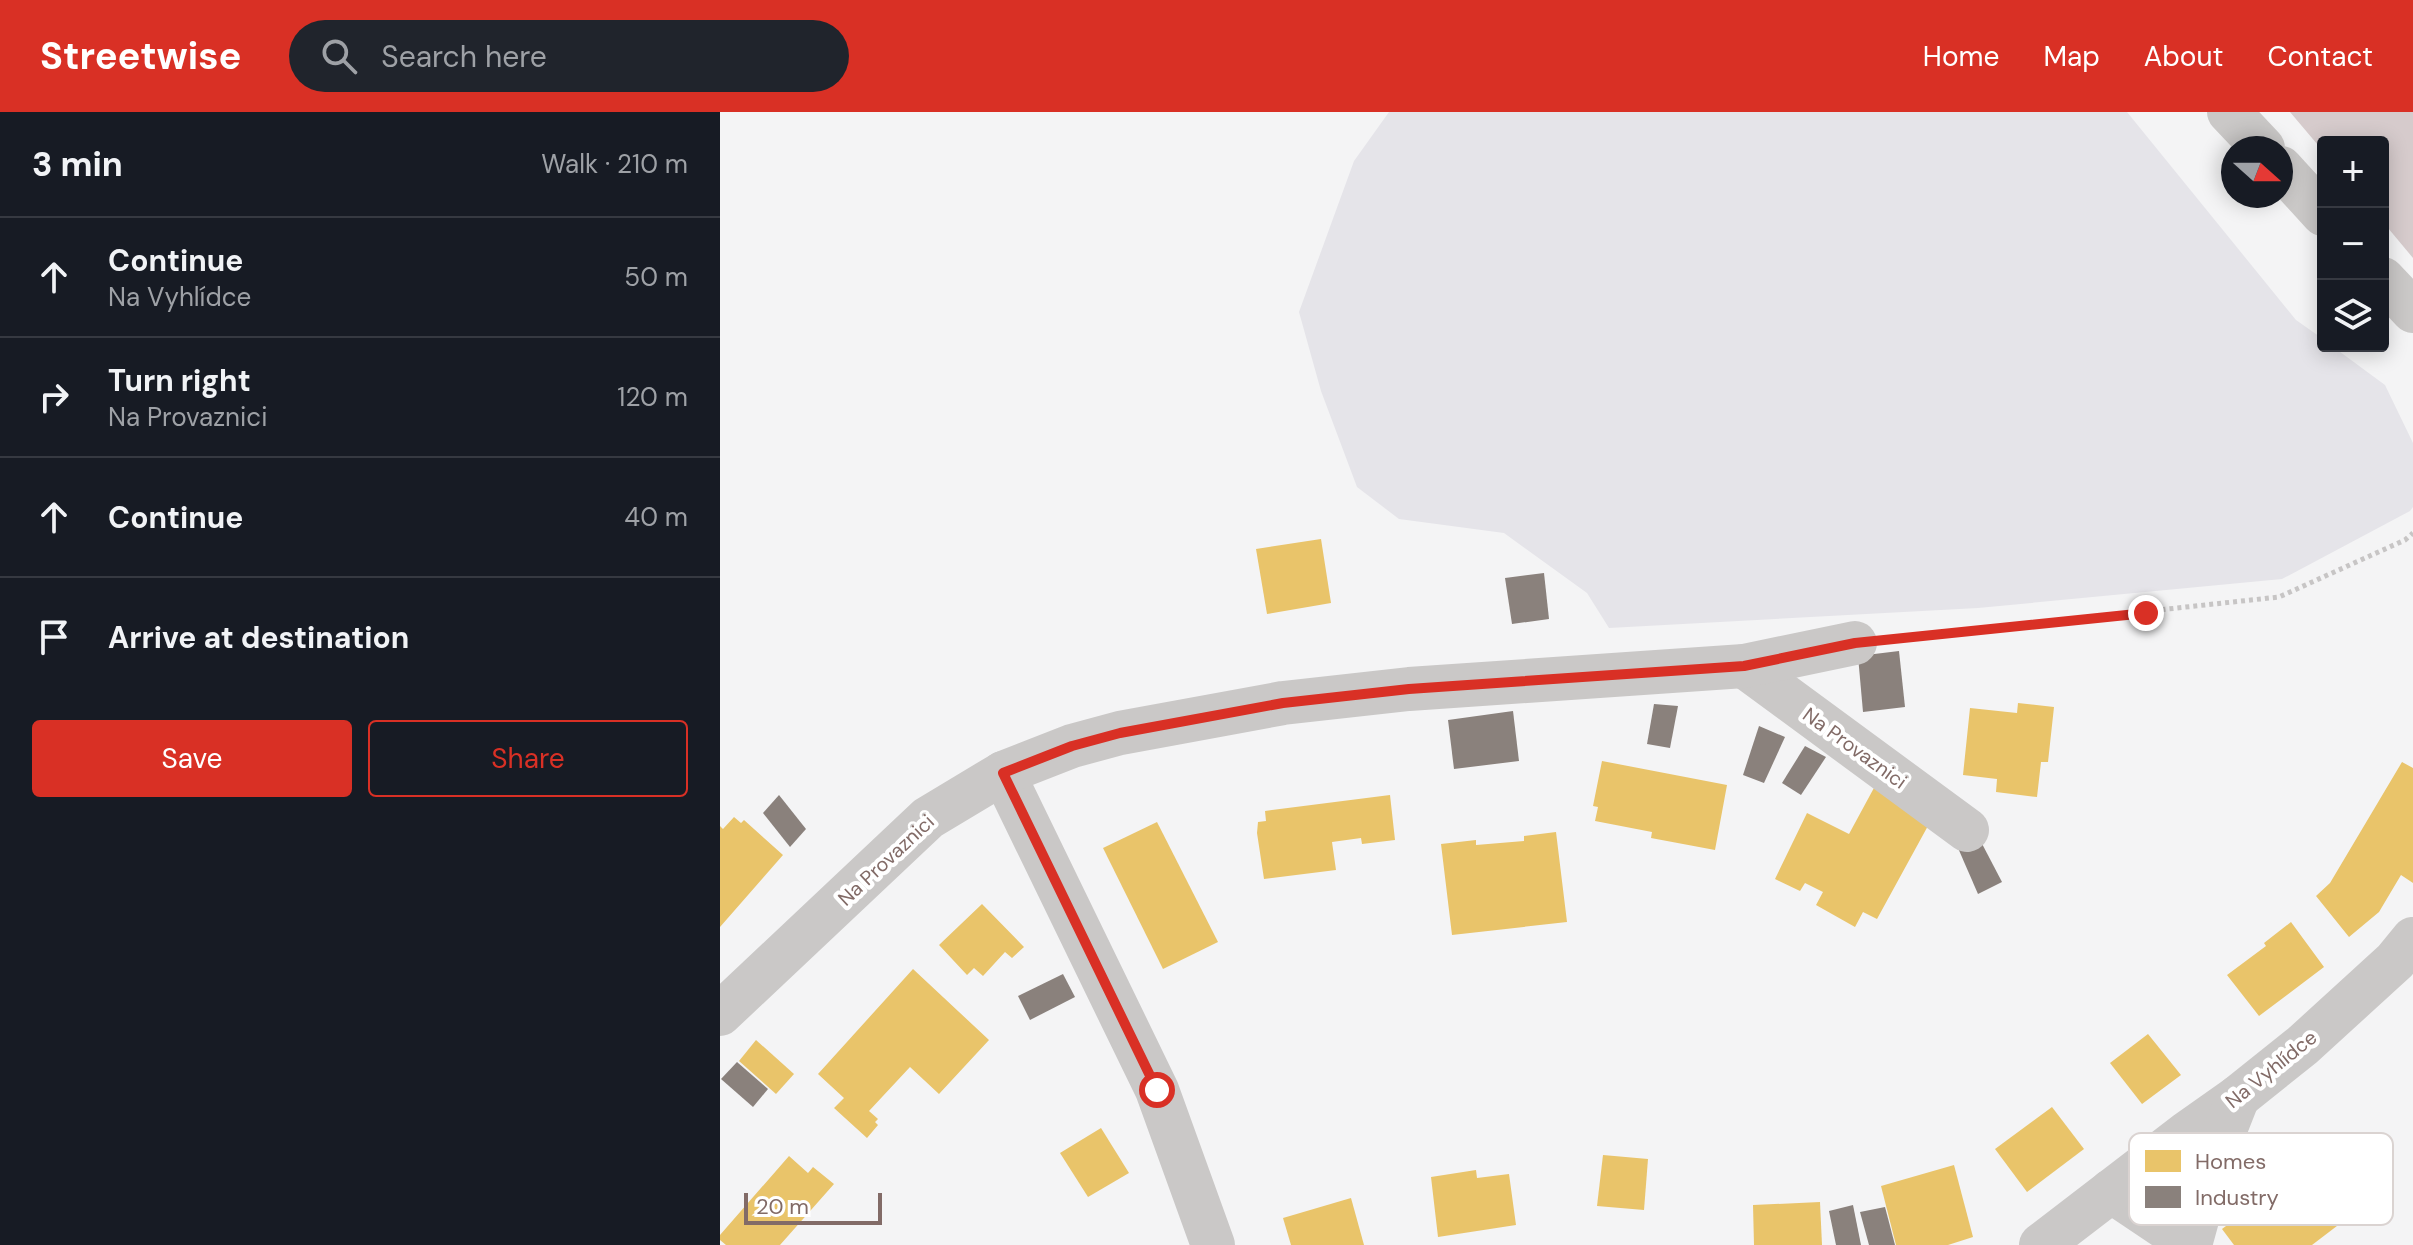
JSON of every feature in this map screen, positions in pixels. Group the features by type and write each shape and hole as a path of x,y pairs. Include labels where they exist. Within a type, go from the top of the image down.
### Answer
{"street":[{"path":"2229,112 2252,136"},
{"path":"2293,181 2318,208"},
{"path":"2384,280 2413,311"},
{"name":"Na Provaznici","path":"720,1014 928,818 1003,773 1072,746 1120,733 1283,703 1409,689 1744,666 1855,643"},
{"name":"Na Provaznici","path":"1744,666 1967,830"},
{"path":"1003,773 1157,1090 1213,1245"},
{"name":"Na Vyhlídce","path":"2189,1133 2303,1045 2395,961 2413,939"},
{"path":"2224,1133 2238,1097"},
{"name":"Na Vyhlídce","path":"2041,1245 2129,1178"},
{"path":"2111,1191 2129,1203"},
{"path":"2161,1225 2190,1245 2196,1225"}],"path":[{"path":"1855,643 2279,597 2405,540 2413,533"}],"shaded area":[{"path":"1389,112 2127,112 2296,320 2317,335 2317,352 2340,352 2385,385 2413,443 2413,507 2282,579 1978,608 1609,628 1587,593 1504,533 1399,519 1357,487 1321,391 1299,312 1354,161"},
{"path":"2290,112 2413,112 2413,258 2389,229 2389,136 2317,136 2317,144"}],"building: Homes":[{"path":"1321,539 1331,603 1267,614 1256,549"},
{"path":"2018,703 2054,707 2048,762 2041,762 2037,797 1996,792 1997,779 1963,775 1970,708 2017,713"},
{"path":"1602,761 1727,785 1715,850 1651,838 1652,832 1595,821 1598,807 1593,806"},
{"path":"2402,762 2413,768 2413,883 2401,875 2379,912 2349,937 2316,896 2330,883"},
{"path":"1875,786 1929,824 1877,919 1863,912 1855,927 1816,905 1823,892 1805,883 1800,891 1775,879 1807,813 1849,834"},
{"path":"1390,795 1395,840 1362,844 1361,838 1332,842 1336,870 1264,879 1257,833 1258,822 1266,821 1265,811"},
{"path":"734,817 741,823 744,820 783,855 720,927 720,826 723,829"},
{"path":"1157,822 1218,942 1163,969 1103,848"},
{"path":"1556,832 1567,922 1452,935 1441,844 1476,840 1476,845 1524,841 1524,836"},
{"path":"982,904 1024,947 1012,958 1005,952 983,976 974,968 967,975 939,945"},
{"path":"2291,922 2324,967 2259,1016 2227,975 2266,946 2264,943"},
{"path":"913,969 989,1040 939,1094 910,1067 869,1111 878,1119 875,1122 878,1125 867,1138 834,1108 844,1098 818,1074"},
{"path":"2148,1034 2181,1075 2142,1104 2110,1063"},
{"path":"756,1040 794,1074 776,1094 739,1061"},
{"path":"2052,1107 2084,1149 2027,1192 1995,1149"},
{"path":"1101,1128 1129,1173 1088,1197 1060,1153"},
{"path":"1603,1155 1648,1159 1644,1210 1597,1206"},
{"path":"789,1156 808,1173 813,1167 834,1184 780,1245 726,1245 720,1240 720,1235"},
{"path":"1954,1165 1973,1237 1948,1245 1896,1245 1881,1186"},
{"path":"1476,1170 1477,1178 1509,1174 1516,1225 1438,1237 1431,1177"},
{"path":"1351,1198 1364,1245 1291,1245 1283,1218"},
{"path":"1820,1202 1822,1245 1754,1245 1753,1205"},
{"path":"2227,1225 2338,1225 2312,1245 2234,1245 2222,1229"}],"building: Industry":[{"path":"1544,573 1549,619 1512,624 1505,578"},
{"path":"1899,651 1905,707 1863,712 1858,656"},
{"path":"1654,704 1678,706 1670,748 1647,744"},
{"path":"1513,711 1519,761 1454,769 1448,720"},
{"path":"1759,726 1785,737 1764,783 1743,775"},
{"path":"1805,746 1826,757 1801,795 1782,783"},
{"path":"779,795 806,829 790,847 763,813"},
{"path":"1979,838 2002,882 1978,894 1958,848"},
{"path":"1063,974 1075,997 1030,1020 1018,996"},
{"path":"737,1062 768,1089 753,1107 721,1079"},
{"path":"1853,1205 1861,1245 1836,1245 1829,1211"},
{"path":"1885,1207 1895,1245 1869,1245 1860,1212"}],"route":[{"path":"1157,1090 1003,773 1072,746 1120,733 1283,703 1409,689 1744,666 1855,643 2146,613"}]}
